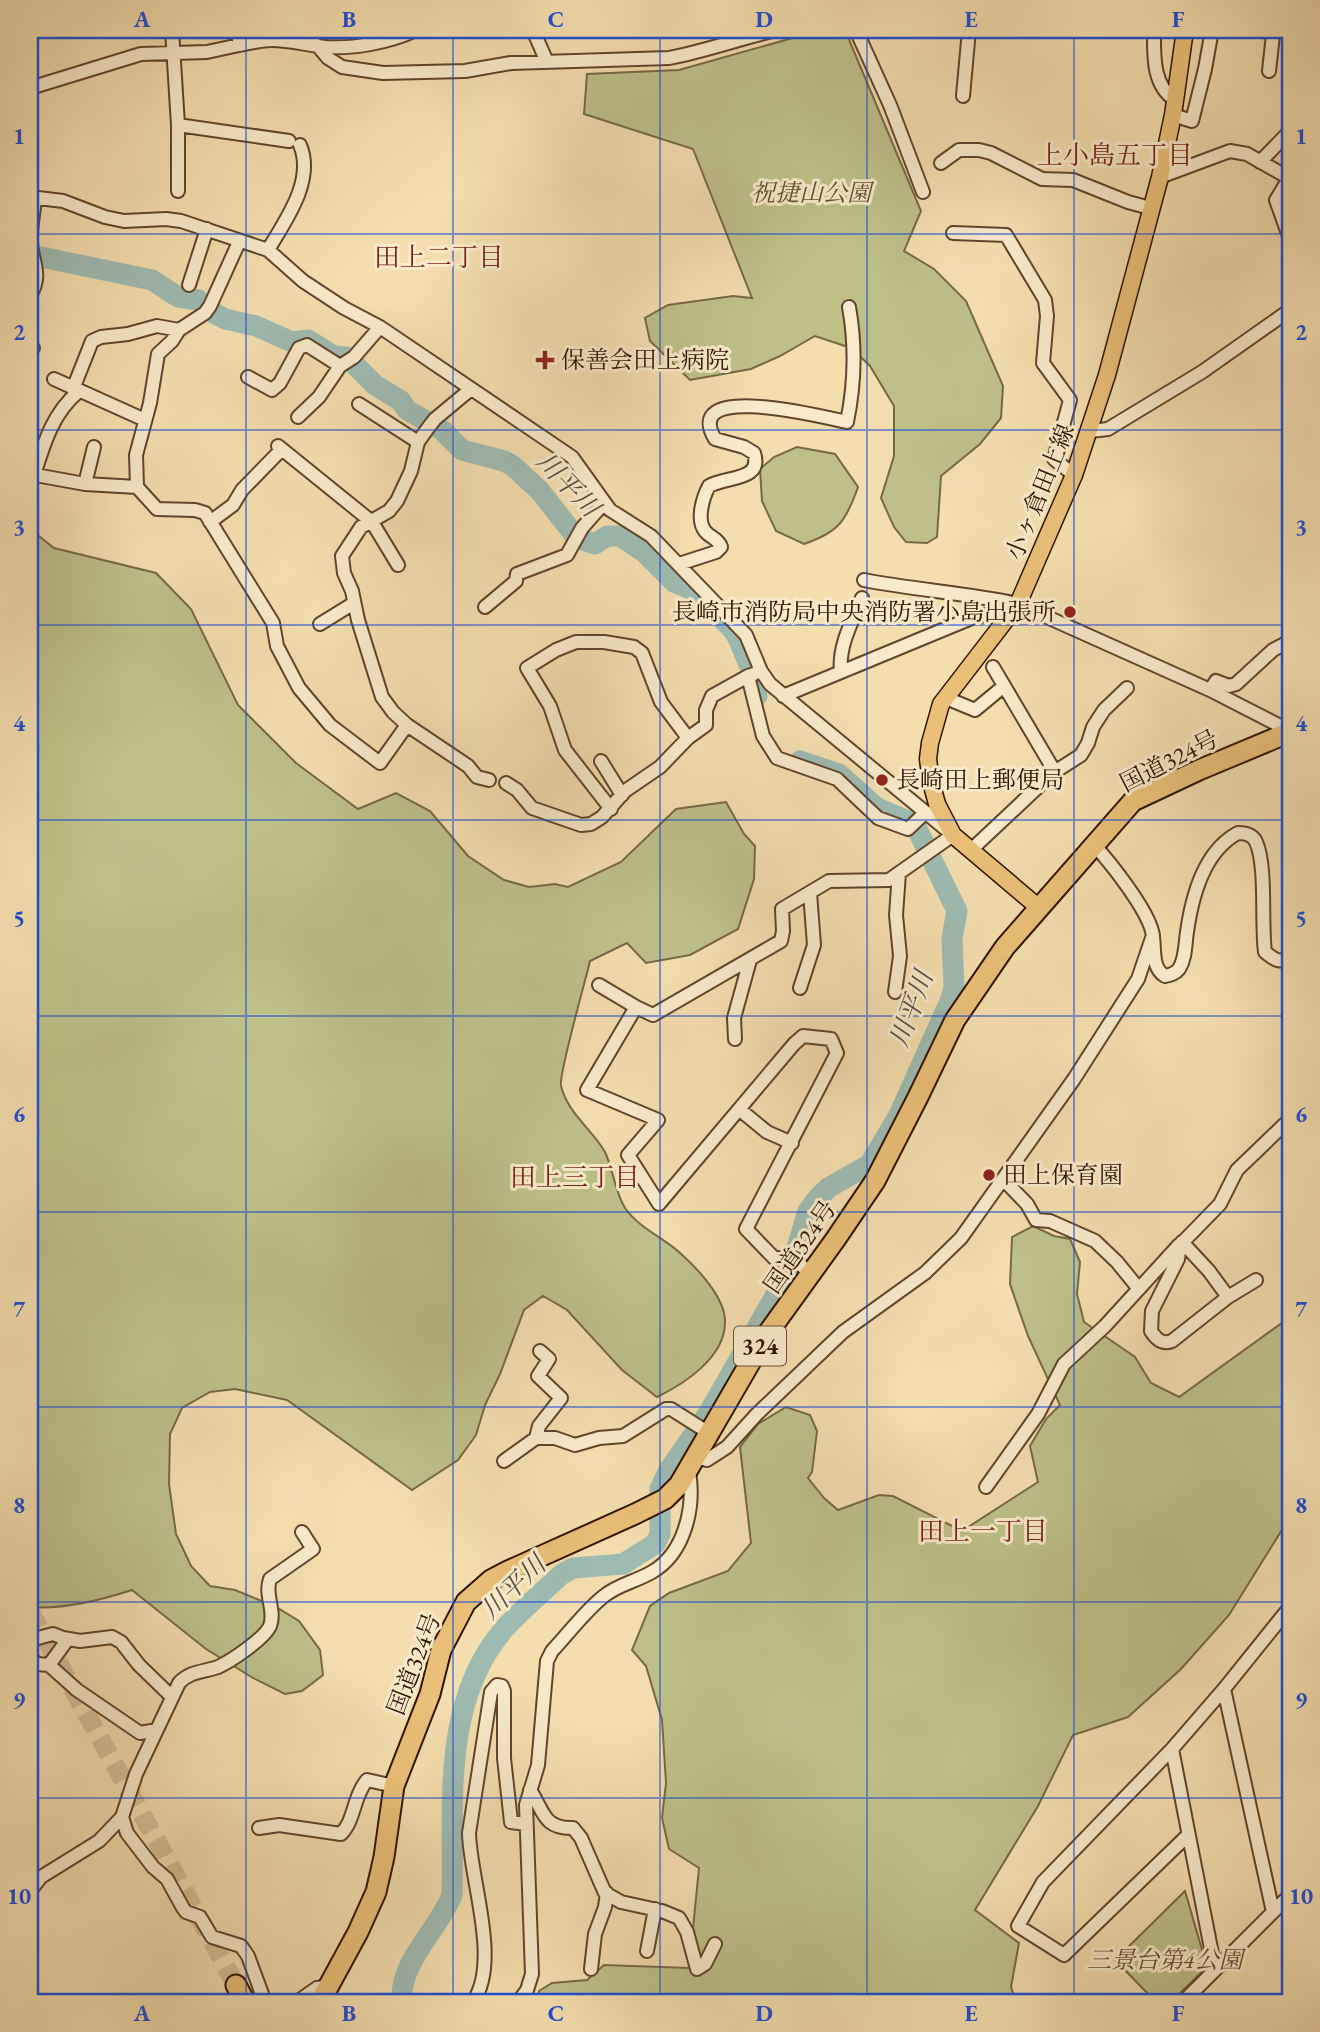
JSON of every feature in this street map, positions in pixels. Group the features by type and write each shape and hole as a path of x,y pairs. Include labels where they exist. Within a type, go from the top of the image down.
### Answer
{"highway":[{"name":"国道324号","path":"325,1994 376,1892 394,1786 430,1694 442,1650 466,1602 491,1580 508,1571 665,1499 693,1464 765,1337 875,1181 964,1003 1005,947 1133,801 1290,732"}],"main road":[{"name":"小ヶ倉田上線","path":"1038,907 953,835 937,804 928,759 932,730 941,704 1013,610 1074,475 1107,375 1160,177 1185,30"}],"street":[{"path":"172,30 178,125 178,191"},
{"path":"239,30 239,45"},
{"path":"317,45 347,47 416,30"},
{"path":"533,30 547,62"},
{"path":"30,88 141,54 207,52 303,36 342,68 383,73 465,71 547,62 669,58 692,54 740,34 777,30"},
{"path":"856,30 890,105 923,192"},
{"path":"963,96 969,30"},
{"path":"1154,30 1157,76 1163,92 1174,107 1192,121 1212,30"},
{"path":"1262,30 1273,35 1269,71"},
{"path":"178,125 295,143 306,161 299,192 288,218 268,250"},
{"path":"1260,162 1290,131"},
{"path":"941,163 959,150 979,150 991,153 1042,179 1073,180 1150,208"},
{"path":"1160,177 1230,151 1247,154 1290,178 1276,200 1290,239"},
{"path":"30,296 36,283 37,266 31,248 32,198 63,201 105,217 124,221 166,219 207,229 268,250 303,281 344,308 380,327 572,457 604,503 615,514 651,536 746,635 761,671 783,695 953,835 889,880 830,881 782,909 781,941 653,1015 599,985"},
{"path":"187,277 207,229"},
{"path":"953,233 1006,235 1045,300 1047,316 1043,363 1070,400 1054,459 1074,475"},
{"path":"239,242 208,309 179,330 158,354 150,403 136,455 137,487 157,509 195,510 205,513 273,623 277,646 299,688 330,725 380,763 407,725"},
{"path":"679,565 716,552 721,547 718,540 703,530 701,523 703,501 709,486 749,474 755,468 754,453 715,439 711,429 712,418 717,411 725,407 768,407 847,422 853,391 854,365 854,335 849,307"},
{"path":"1090,430 1108,429 1202,372 1290,310"},
{"path":"137,487 85,484 32,474 49,429 75,390 92,341 157,326 179,330"},
{"path":"298,417 380,327"},
{"path":"248,377 272,390 281,383 299,348 307,345 347,361"},
{"path":"54,379 145,420"},
{"path":"471,389 431,423 418,442 411,471 397,501 389,511 361,527 342,556 344,573 352,591 382,696 393,712 407,725 468,766 477,777 489,780"},
{"path":"359,404 418,442"},
{"path":"85,484 93,447"},
{"path":"210,522 233,505 242,490 280,448 372,522 398,565"},
{"path":"485,607 516,582 517,574 567,555 582,528 604,503"},
{"path":"864,580 985,597 1210,690 1290,732"},
{"path":"841,672 839,660 862,598"},
{"path":"320,624 354,603"},
{"path":"783,695 974,617 1013,610"},
{"path":"1210,690 1216,681 1229,686 1236,684 1273,650 1290,641"},
{"path":"611,809 565,750 550,706 527,668 556,650 576,642 604,642 634,647 642,653 661,702 688,738"},
{"path":"993,667 1055,772"},
{"path":"506,783 517,790 532,808 581,825 591,824 611,809 622,794 660,766 688,738 706,725 706,710 712,696 761,671"},
{"path":"748,676 763,736 777,758 837,779 878,818 908,829 926,812"},
{"path":"946,698 975,710 1004,686"},
{"path":"971,850 1055,772 1081,755 1104,710 1127,688"},
{"path":"601,761 622,794"},
{"path":"1094,845 1112,864 1151,928 1158,971 1165,976 1178,970 1185,953 1191,906 1213,853 1233,836 1243,833 1256,841 1259,855 1265,952 1277,961 1283,961 1290,956"},
{"path":"895,992 900,956 896,915 899,873"},
{"path":"800,988 814,945 810,893"},
{"path":"518,2002 527,1990 531,1973 526,1805 538,1765 547,1661 552,1651 605,1595 652,1572 672,1556 684,1531 690,1505 693,1464 707,1460 727,1447 757,1414 843,1332 925,1273 961,1238 1074,1079 1138,979 1153,935"},
{"path":"735,1039 734,1018 750,960"},
{"path":"636,1007 587,1090 657,1120 628,1155 659,1204 794,1044 803,1036 831,1039 837,1054 746,1229 775,1259 792,1256 811,1275"},
{"path":"739,1109 767,1132 792,1143"},
{"path":"986,1487 1038,1414 1063,1364 1105,1326 1220,1204 1237,1170 1290,1119"},
{"path":"1003,1179 1027,1204 1036,1220 1050,1221 1095,1241 1139,1289"},
{"path":"1181,1244 1228,1297"},
{"path":"1181,1244 1178,1259 1152,1311 1150,1323 1160,1342 1172,1340 1228,1297 1256,1280"},
{"path":"536,1438 539,1426 561,1398 538,1376 550,1359 540,1351"},
{"path":"504,1461 536,1438 547,1437 575,1445 599,1438 623,1437 666,1409 671,1409 709,1433"},
{"path":"30,1891 41,1877 99,1841 122,1817 136,1774 178,1683 187,1675 223,1664 267,1631 273,1615 267,1590 270,1579 313,1549 302,1532"},
{"path":"1188,1835 1065,1955 1018,1926 1043,1882 1172,1749 1290,1606"},
{"path":"30,1641 53,1634 80,1640 113,1637 121,1642 139,1665 171,1696"},
{"path":"49,1665 68,1639"},
{"path":"30,1657 37,1664 49,1665 76,1690 140,1732 157,1730"},
{"path":"473,2002 482,1985 484,1936 481,1906 469,1856 469,1833 491,1692 497,1685 502,1686 504,1691 504,1758 512,1822 526,1824"},
{"path":"1224,1689 1273,1912"},
{"path":"1172,1749 1215,1969"},
{"path":"258,1828 279,1825 341,1835 348,1826 357,1794 367,1780 394,1786"},
{"path":"530,1790 546,1819 561,1828 573,1828 581,1838 607,1893 606,1907 595,1934 591,1969"},
{"path":"122,1817 127,1833 153,1867 167,1880 186,1912 200,1917 212,1937 241,1946 248,1956 265,2002"},
{"path":"607,1893 621,1902 673,1914 682,1922 697,1969 705,1964 716,1944"},
{"path":"1183,2002 1290,1895"},
{"path":"647,1951 655,1909"},
{"path":"297,2002 317,1988 325,1994"}],"green space":[{"name":"祝捷山公園","path":"821,30 845,30 921,211 904,251 934,269 966,301 1003,386 1001,418 980,444 941,476 937,537 927,543 906,542 894,527 881,498 894,456 894,406 870,366 851,348 815,336 751,369 690,380 650,341 645,318 668,305 733,296 752,298 693,149 584,114 587,74 679,70"},
{"path":"797,447 835,454 858,487 840,524 826,535 804,544 776,531 762,501 760,469 774,457"},
{"path":"30,529 54,548 156,573 191,609 238,705 296,763 358,809 396,793 430,811 468,856 504,880 529,887 555,884 568,887 621,862 676,809 726,802 744,834 755,846 754,879 738,929 690,955 646,963 627,943 590,961 561,1078 561,1086 569,1105 605,1152 625,1208 650,1232 686,1258 708,1283 720,1302 725,1321 723,1334 719,1346 702,1368 657,1397 622,1370 567,1310 543,1296 524,1310 500,1374 485,1405 476,1435 458,1460 412,1490 287,1400 235,1389 210,1392 182,1408 170,1434 169,1484 176,1534 191,1566 210,1586 235,1590 276,1607 299,1621 320,1650 323,1675 302,1691 285,1694 253,1678 206,1649 132,1590 69,1606 30,1607"},
{"path":"1033,1226 1054,1236 1070,1239 1080,1262 1077,1294 1084,1322 1135,1357 1151,1383 1179,1397 1290,1317 1290,1517 1229,1615 1181,1669 1128,1717 1073,1735 1038,1806 975,1910 1019,1943 1011,1987 1016,2002 538,2002 539,1991 552,1983 587,1980 604,1965 689,1968 699,1868 669,1849 662,1818 666,1783 662,1720 646,1666 632,1650 650,1606 669,1593 728,1571 751,1543 740,1447 758,1424 786,1407 810,1415 817,1431 812,1472 808,1478 838,1510 879,1495 893,1496 962,1531 1038,1482 1030,1446 1046,1419 1060,1405 1028,1336 1010,1284 1012,1237"},
{"name":"三景台第4公園","path":"1185,1891 1207,1967 1171,2002 1156,2002 1115,1960"}],"waterway":[{"name":"川平川","path":"41,257 152,280 178,297 198,300 225,319 256,326 292,342 308,340 334,356 347,357 375,385 401,401 407,410 442,430 462,450 513,466 539,490 580,539 595,544 607,536 620,536 644,552 674,582 695,591 738,638 750,667 757,696"},
{"name":"川平川","path":"402,2002 403,1987 413,1960 452,1895 455,1756 460,1722 470,1689 484,1658 504,1629 562,1574 573,1568 623,1564 655,1544 660,1534 660,1489 669,1470 710,1411 791,1268 808,1211 828,1188 870,1164 899,1115 950,1001 954,988 952,938 957,911 917,829 910,822 877,808 839,774 800,761"}],"tunnel":[{"path":"30,1611 236,1985"}],"place":[{"name":"保善会田上病院","path":"545,360"},
{"name":"長崎市消防局中央消防署小島出張所","path":"1070,612"},
{"name":"長崎田上郵便局","path":"882,780"},
{"name":"田上保育園","path":"989,1175"}],"district":[{"name":"上小島五丁目","path":"1115,155"},
{"name":"田上二丁目","path":"439,257"},
{"name":"田上三丁目","path":"575,1177"},
{"name":"田上一丁目","path":"983,1531"}]}
